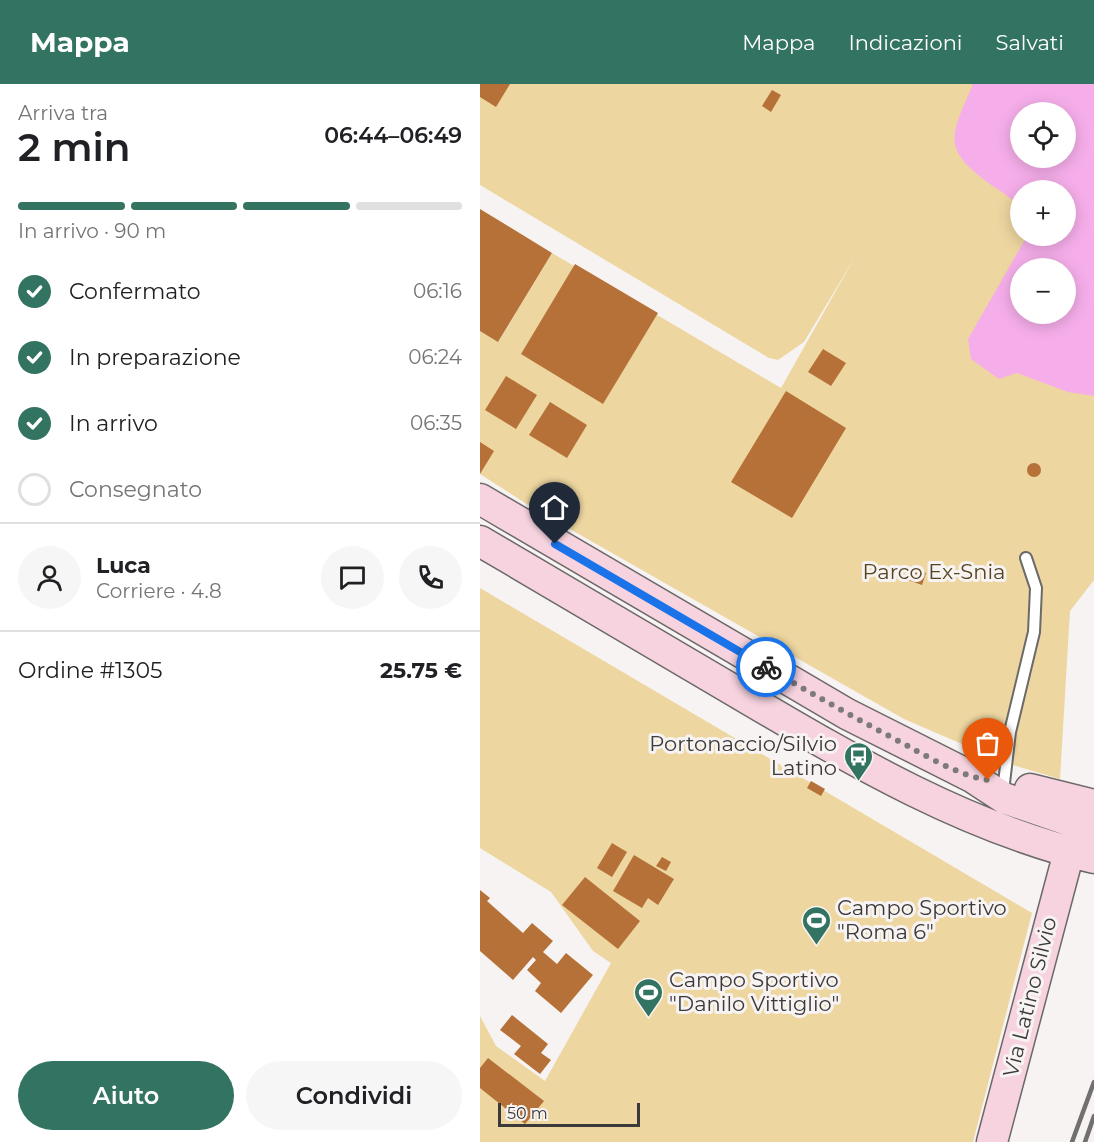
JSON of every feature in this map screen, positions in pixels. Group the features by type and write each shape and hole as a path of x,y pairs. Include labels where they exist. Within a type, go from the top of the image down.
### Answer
{"main road":[{"path":"480,499 847,714 972,777 1014,802 1094,829"},
{"path":"480,541 828,746 1000,830 1081,855"},
{"path":"828,746 847,714"},
{"path":"972,777 1094,805"},
{"name":"Via Latino Silvio","path":"992,1142 1081,855"}],"lane":[{"path":"1004,783 1010,732 1034,632 1036,588 1026,558"}],"green space":[{"name":"Parco Ex-Snia","path":"480,84 1094,84 1094,580 1070,611 1060,779 1006,763 904,719 533,508 480,474 480,331 499,341 552,253 781,388 855,257 804,342 778,360 769,358 480,185"},
{"path":"480,588 1032,913 973,1142 480,1142 480,1016 496,1046 545,1081 611,963 593,951 551,892 480,848"}],"shaded area":[{"path":"973,84 1094,84 1094,396 1068,392 1017,373 999,379 971,359 968,339 1010,266 1010,324 1076,324 1076,258 1014,258 1021,246 1076,246 1076,180 1010,180 1010,198 963,160 954,139 960,116"}],"building":[{"path":"480,84 510,84 496,107 480,97"},
{"path":"772,90 781,95 771,112 762,106"},
{"path":"480,209 552,253 498,342 480,331"},
{"path":"575,264 658,313 603,404 521,354"},
{"path":"823,349 846,363 831,386 808,372"},
{"path":"506,376 537,395 516,429 485,410"},
{"path":"786,391 846,428 792,518 731,482"},
{"path":"550,402 587,425 567,458 529,435"},
{"path":"480,442 494,451 480,474"},
{"path":"1034,463 1039,465 1041,470 1039,475 1034,477 1029,475 1027,470 1029,465"},
{"path":"913,568 926,573 922,585 908,580"},
{"path":"811,781 825,789 821,796 807,788"},
{"path":"612,843 627,852 612,877 597,868"},
{"path":"634,855 674,879 658,905 648,898 642,908 613,891"},
{"path":"662,857 671,862 666,871 656,866"},
{"path":"585,877 640,921 618,949 562,905"},
{"path":"480,890 490,898 487,901 523,933 532,923 553,941 543,952 557,964 566,953 593,975 561,1013 535,991 541,983 527,970 536,960 533,957 513,980 480,951"},
{"path":"512,1015 548,1044 541,1053 551,1060 540,1074 514,1054 521,1046 500,1030"},
{"path":"488,1058 544,1101 525,1124 480,1088 480,1068"}],"railway":[{"path":"1072,1142 1094,1082"},
{"path":"1085,1142 1094,1116"}],"way so far":[{"path":"766,667 847,714 935,760 972,777 988,780"}],"place":[{"name":"Portonaccio/Silvio Latino","path":"858,782"},
{"name":"Campo Sportivo \"Roma 6\"","path":"816,946"},
{"name":"Campo Sportivo \"Danilo Vittiglio\"","path":"648,1018"}],"route":[{"path":"555,544 766,667"}]}
